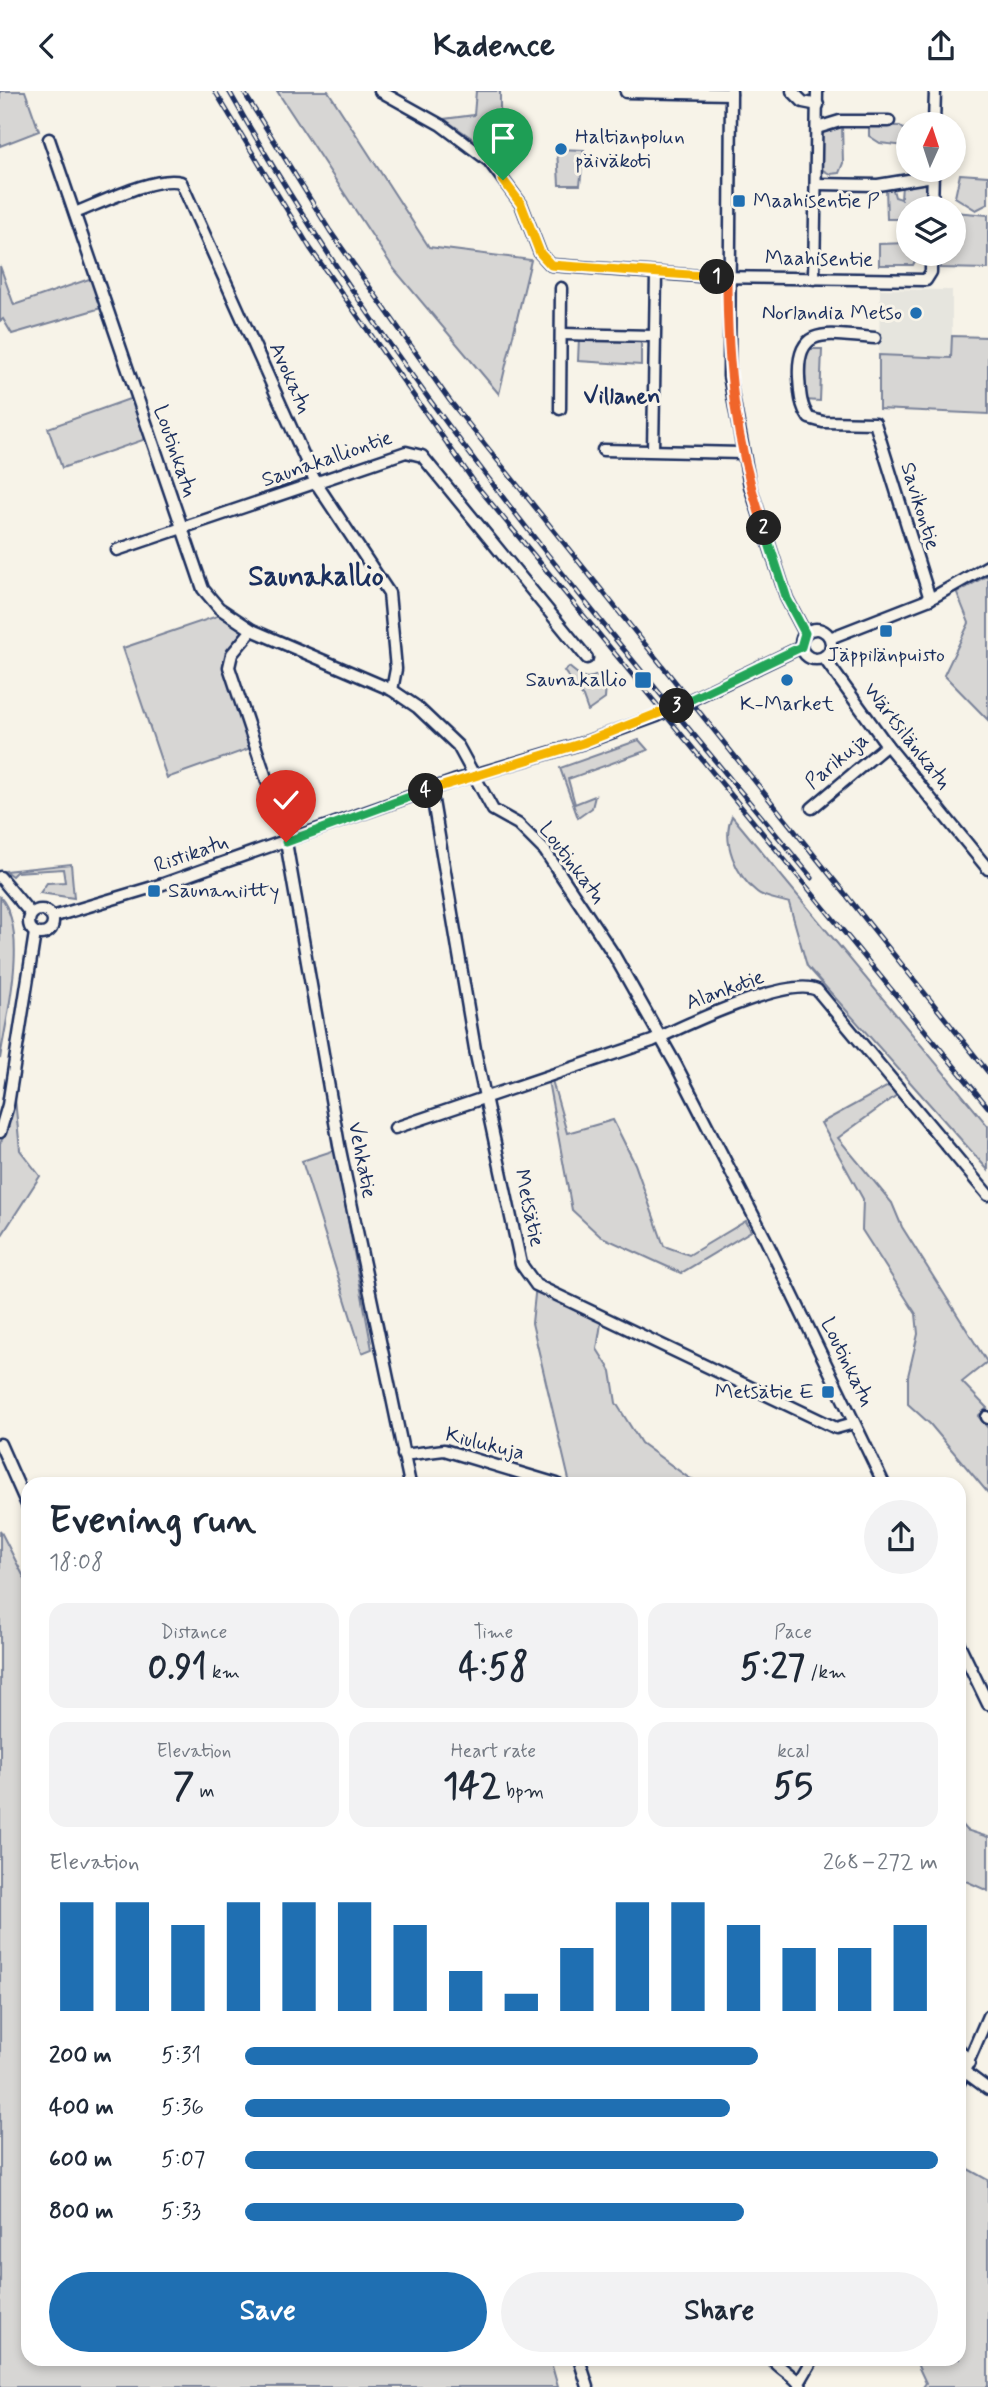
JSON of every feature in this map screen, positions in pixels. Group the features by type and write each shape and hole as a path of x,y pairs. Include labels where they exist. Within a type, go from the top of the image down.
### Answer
{"street":[{"name":"Maahisentie","path":"380,91 440,125 489,161 521,204 540,253 551,265 727,277 926,280 931,266"},
{"path":"792,91 803,102 818,105"},
{"path":"814,279 817,91"},
{"path":"934,112 935,91"},
{"path":"626,92 731,92 727,277 729,376 741,453 787,599 805,633 801,647 812,659 824,658 830,652 831,638"},
{"path":"817,128 841,121 889,121"},
{"name":"Loutinkatu","path":"49,139 203,589 219,608 251,630 392,690 441,727 458,746 493,810 518,824 545,851 608,947 661,1037 760,1229 881,1477"},
{"name":"Avokatu","path":"75,213 146,186 173,180 181,182 316,483 389,593 396,669 392,690"},
{"path":"816,184 878,185 896,181"},
{"path":"653,450 656,274"},
{"path":"560,409 561,288"},
{"path":"562,334 654,336"},
{"name":"Savikontie","path":"875,338 816,335 804,343 798,357 800,397 809,418 823,422 875,423 930,599"},
{"path":"603,450 741,453"},
{"name":"Saunakalliontie","path":"117,550 406,451 422,456 587,657"},
{"path":"831,638 930,599 988,566"},
{"path":"805,633 819,629 831,638"},
{"path":"251,630 232,654 229,667 270,790"},
{"name":"Ristikatu","path":"52,917 163,884 431,789 583,743 657,716 801,647"},
{"name":"Wärtsilänkatu","path":"824,658 887,745 988,869"},
{"name":"Parikuja","path":"812,808 887,745"},
{"name":"Metsätie","path":"431,789 486,1098 521,1264 537,1285 836,1428 854,1423"},
{"name":"Vehkatie","path":"286,842 339,1145 408,1477"},
{"path":"0,877 31,914"},
{"path":"31,914 44,909 52,917 49,931 35,933"},
{"path":"0,1132 8,1105 35,933 28,923 31,914"},
{"name":"Alankotie","path":"395,1128 661,1037 777,991 802,985 817,990 988,1195"},
{"path":"0,1444 21,1491"},
{"name":"Kiulukuja","path":"403,1455 444,1450 534,1477"},
{"path":"966,1658 988,1704"},
{"path":"988,2016 967,2067 988,2088"},
{"path":"581,2366 588,2387"},
{"path":"778,2366 800,2385 810,2366"}],"shaded area":[{"path":"0,91 25,91 39,131 0,146"},
{"path":"277,91 328,91 429,247 531,260 499,394 394,269"},
{"path":"476,91 500,91 500,120 490,125 489,150 444,119 474,115"},
{"path":"842,125 843,163 839,173 830,174 821,169 821,132 826,128"},
{"path":"869,126 896,126 896,145 880,143 869,136"},
{"path":"557,149 584,150 580,185 559,185"},
{"path":"966,174 988,176 988,204 976,210 966,204 966,196 955,196 958,182 966,182"},
{"path":"927,182 927,196 901,196 902,185"},
{"path":"892,186 896,219 887,219 886,187"},
{"path":"966,213 988,215 988,269 940,268 966,266"},
{"path":"896,243 896,265 879,265 879,244"},
{"path":"0,266 14,305 92,278 101,308 12,334 3,319 0,321"},
{"name":"Norlandia Metso","path":"880,289 952,290 952,358 879,355"},
{"path":"952,336 988,337 988,414 879,409 879,355 951,358"},
{"path":"579,337 641,339 641,365 578,361"},
{"path":"806,349 822,349 820,401 804,400"},
{"path":"132,398 146,439 62,468 48,428"},
{"path":"988,575 988,720 944,675 969,623 957,593"},
{"path":"220,615 246,631 228,652 225,661 251,748 167,778 123,648"},
{"path":"569,667 586,678 597,675 606,686 605,699 588,711 583,697 564,671"},
{"path":"639,740 648,750 568,779 575,804 595,796 592,808 578,818 560,768"},
{"path":"732,816 988,1126 988,1170 807,966 789,903 760,894 749,885 737,868 728,836"},
{"path":"71,864 74,898 40,893 47,883 65,882 63,869 16,872 12,876 5,871"},
{"path":"0,897 9,912 15,952 11,998 0,1059"},
{"path":"552,1080 567,1133 613,1120 635,1164 664,1246 689,1255 746,1221 751,1231 681,1273 600,1236 572,1210 548,1081"},
{"path":"890,1085 897,1095 838,1138 892,1203 902,1227 987,1362 962,1382 987,1408 978,1416 988,1428 988,1493 930,1424 908,1404 908,1376 918,1334 916,1314 862,1230 863,1199 821,1123"},
{"path":"15,1099 20,1150 40,1176 0,1238 0,1143 7,1131"},
{"path":"335,1150 372,1349 362,1353 302,1161"},
{"path":"536,1285 602,1317 597,1349 611,1371 616,1403 641,1443 688,1477 568,1477 532,1323"},
{"path":"0,1530 21,1571 21,2366 552,2366 558,2387 0,2387"},
{"path":"966,1830 988,1837 988,1891 966,1881"},
{"path":"966,2168 988,2180 988,2387 923,2387 926,2383 918,2366 966,2366"}],"railway":[{"path":"215,91 310,248 477,486 988,1107"},
{"path":"229,91 291,197 358,299 429,399 579,594 812,878"},
{"path":"243,91 330,231 450,401 988,1072"}],"place":[{"name":"Haltianpolun päiväkoti","path":"561,149"},
{"name":"Maahisentie P","path":"739,201"},
{"name":"Norlandia Metso","path":"916,313"},
{"name":"Jäppilänpuisto","path":"886,631"},
{"name":"Saunakallio","path":"643,680"},
{"name":"K-Market","path":"787,680"},
{"name":"Saunaniitty","path":"154,891"},
{"name":"Metsätie E","path":"828,1392"}],"district":[{"name":"Villanen","path":"622,397"},
{"name":"Saunakallio","path":"316,577"}],"route":[{"path":"286,842 454,781 583,743 657,716 801,647 805,633 787,599 741,453 729,376 727,277 551,265 540,253 521,204 503,180"}]}
